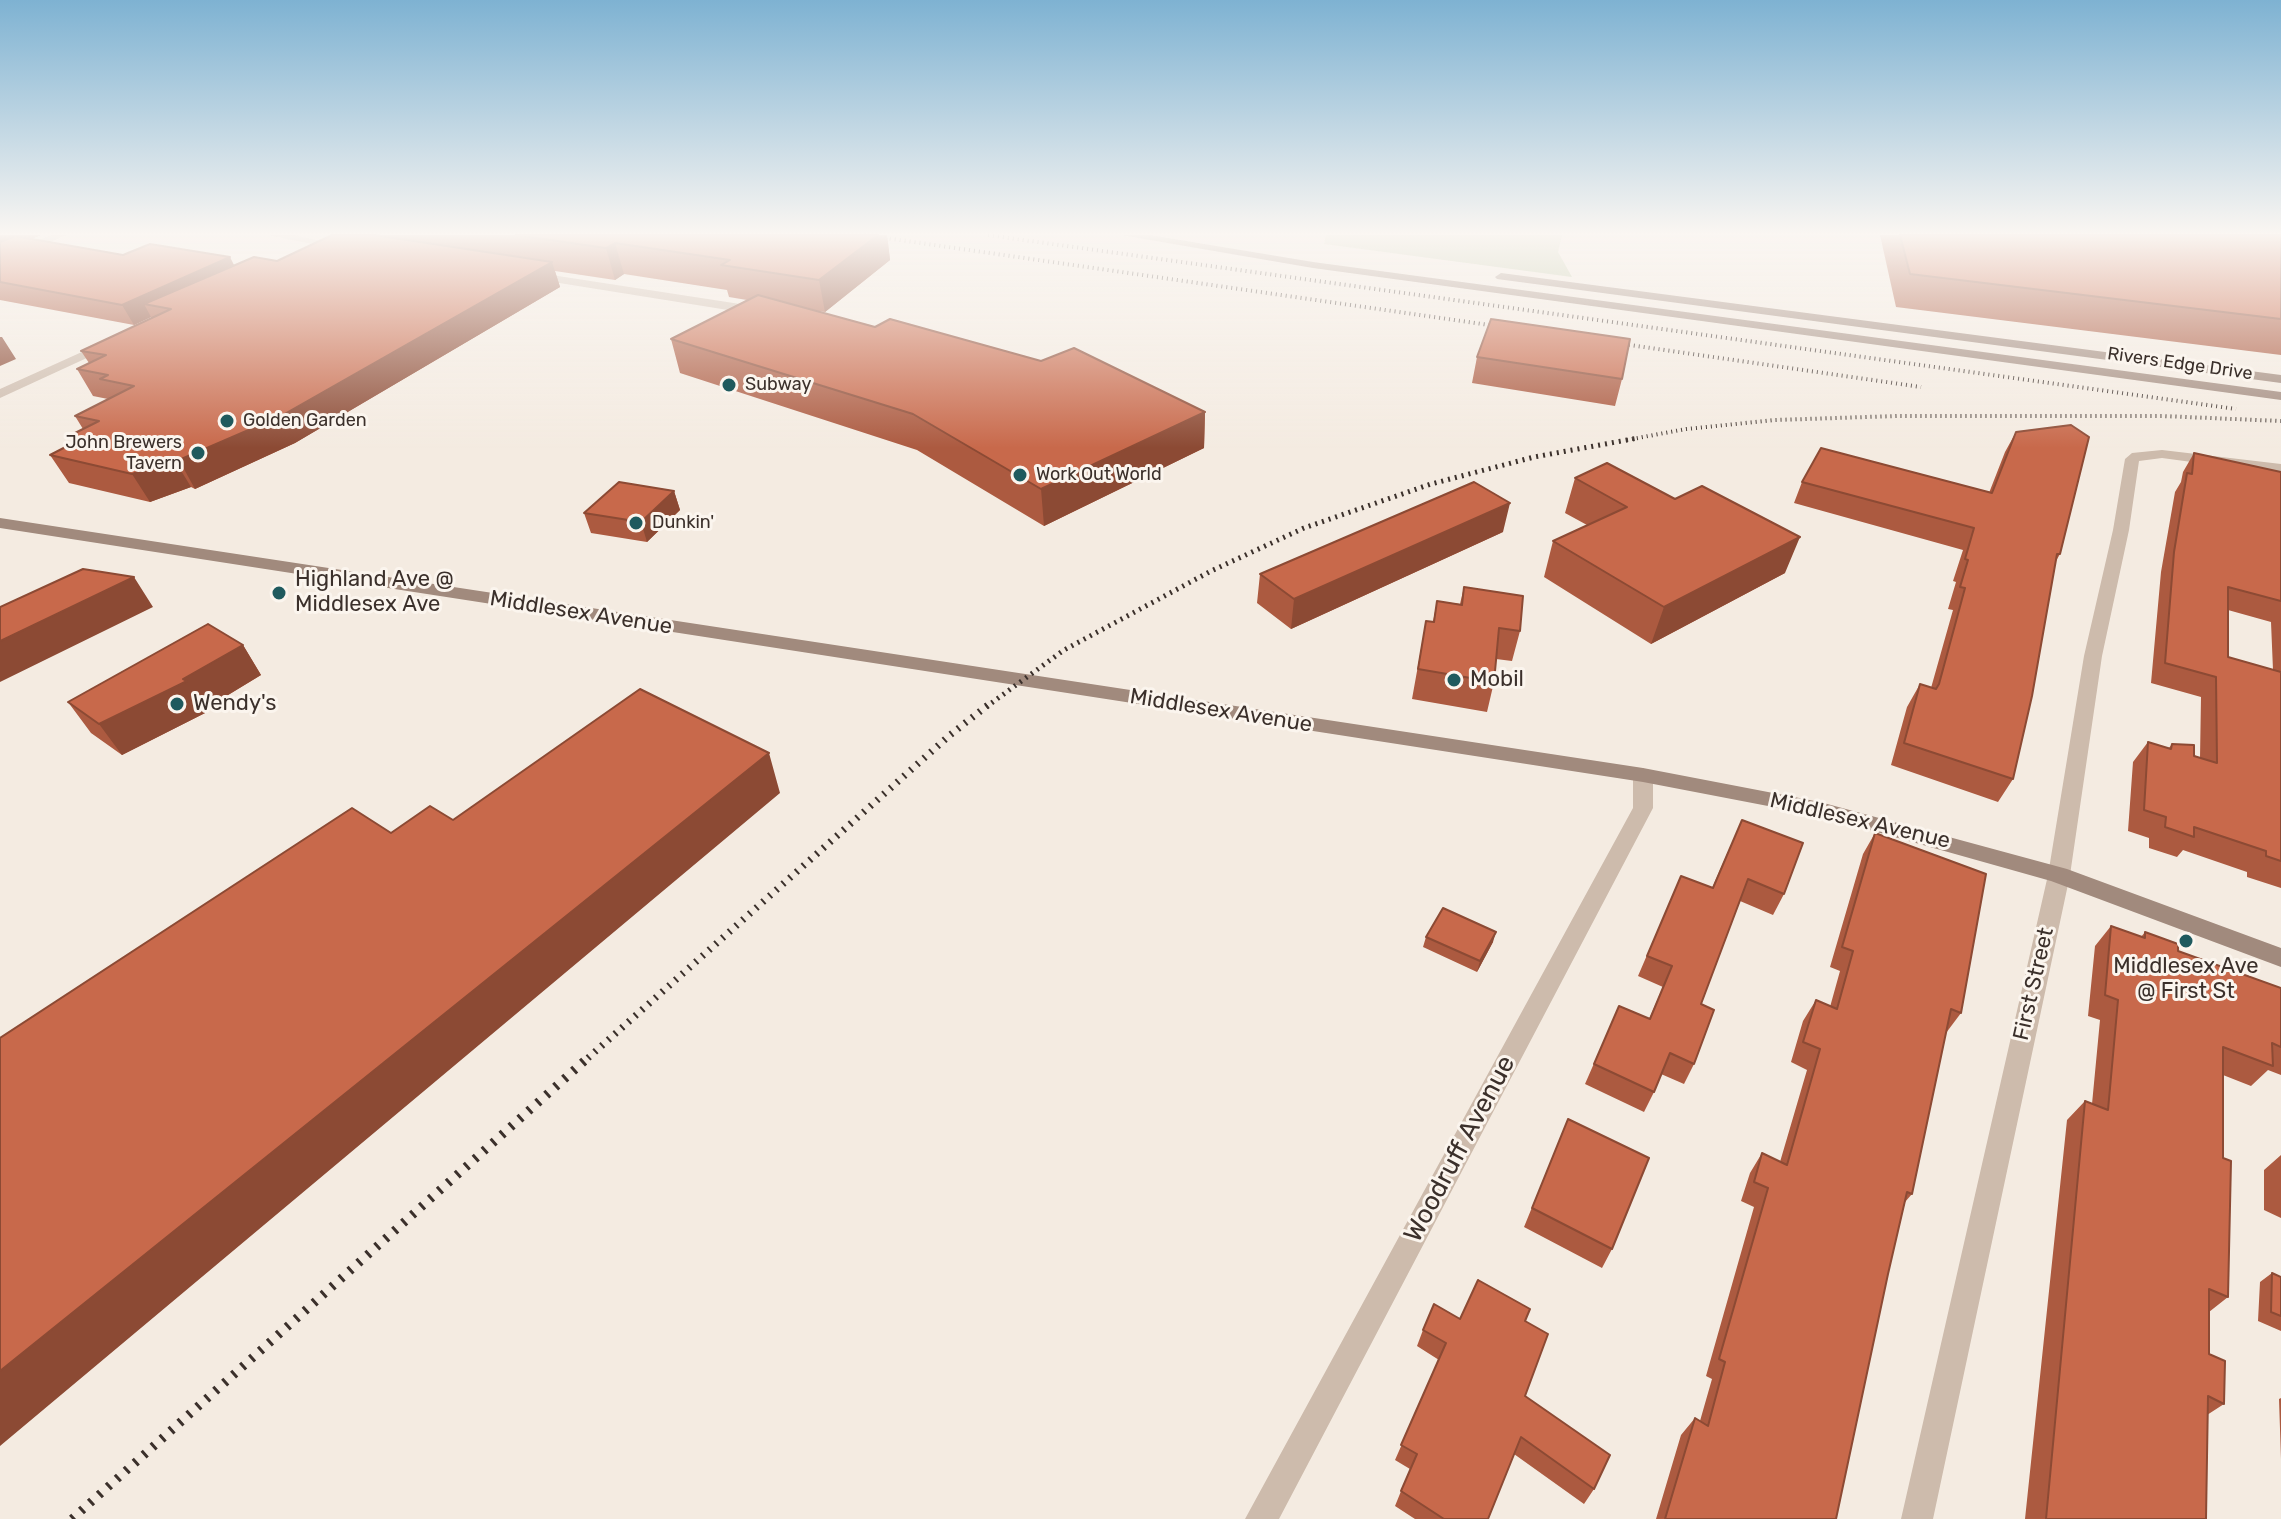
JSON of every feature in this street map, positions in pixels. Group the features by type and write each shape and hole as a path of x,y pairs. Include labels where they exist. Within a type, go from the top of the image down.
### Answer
{"main road":[{"name":"Rivers Edge Drive","path":"1615,306 2281,396"},
{"name":"Rivers Edge Drive","path":"1726,306 2281,379"},
{"name":"Middlesex Avenue","path":"0,523 1643,775 1884,823 2059,875 2281,958"}],"street":[{"path":"726,306 753,310"},
{"path":"0,394 117,341"},
{"name":"First Street","path":"1917,1519 1984,1202 2059,875 2093,656 2121,530 2132,459 2145,455 2281,469"},
{"name":"Woodruff Avenue","path":"1261,1519 1643,808 1643,775"}],"building":[{"path":"154,306 475,306 281,416 179,460 132,474 50,455 81,439 69,436 99,421 75,416 134,386 100,379 108,375 77,369 106,355 81,351 171,309"},
{"path":"736,306 798,306 875,327 890,319 1041,361 1074,348 1205,412 1041,489 913,414 671,339"},
{"path":"2173,306 2281,306 2281,319"},
{"path":"1491,319 1630,339 1622,379 1477,357"},
{"path":"2071,425 2089,437 2060,554 2057,554 2032,696 2013,779 1904,743 1920,684 1936,689 1939,684 1965,588 1960,587 1974,528 1802,482 1821,448 1992,493 2016,432"},
{"path":"2194,453 2281,472 2281,601 2228,587 2228,657 2281,672 2281,861 2266,856 2266,851 2194,827 2194,837 2165,827 2166,817 2144,810 2148,742 2171,749 2172,744 2194,745 2194,756 2217,763 2216,677 2165,663 2174,552 2187,473 2192,474"},
{"path":"1607,463 1675,499 1702,486 1800,537 1664,607 1553,541 1627,507 1575,478"},
{"path":"619,482 674,491 641,522 584,513"},
{"path":"1474,482 1510,503 1294,599 1260,574"},
{"path":"83,569 134,577 0,641 0,607"},
{"path":"1464,587 1523,596 1520,631 1499,628 1494,682 1418,669 1426,621 1434,622 1437,601 1462,605"},
{"path":"208,624 243,645 183,679 187,681 99,724 68,702"},
{"path":"640,689 769,753 0,1371 0,1038 352,808 391,833 430,806 453,820"},
{"path":"1742,820 1803,843 1784,894 1748,879 1701,1004 1714,1010 1694,1064 1670,1053 1654,1092 1594,1064 1619,1006 1650,1019 1672,966 1647,956 1681,876 1713,888"},
{"path":"1875,833 1986,874 1961,1013 1951,1009 1912,1194 1907,1192 1888,1274 1836,1519 1665,1519 1695,1418 1708,1426 1725,1362 1719,1359 1768,1188 1754,1182 1762,1153 1787,1165 1820,1049 1803,1042 1816,1000 1837,1009 1853,951 1842,947"},
{"path":"1443,908 1496,932 1480,961 1426,937"},
{"path":"2111,926 2145,938 2145,932 2178,944 2178,951 2281,988 2281,1047 2272,1043 2273,1066 2223,1047 2223,1158 2231,1161 2228,1297 2209,1289 2209,1354 2225,1361 2224,1404 2208,1396 2206,1519 2046,1519 2085,1101 2108,1110 2118,1000 2105,995"},
{"path":"1568,1119 1649,1158 1612,1249 1532,1208"},
{"path":"2272,1273 2281,1277 2281,1316 2271,1312"},
{"path":"1478,1280 1530,1309 1525,1321 1548,1334 1525,1396 1610,1455 1594,1489 1521,1437 1488,1519 1444,1519 1401,1491 1417,1454 1401,1445 1446,1343 1423,1330 1434,1304 1460,1319"}],"railway":[{"path":"1357,306 1510,328"},
{"path":"1496,306 2236,409"},
{"path":"1609,342 1921,387"},
{"path":"1627,440 1686,429 1775,420 1897,416 2162,416 2281,421"},
{"path":"986,707 1064,650 1211,571 1304,528 1431,484 1534,457 1638,438"},
{"path":"588,1058 950,735 988,705"},
{"path":"72,1519 590,1056"}],"place":[{"name":"Subway","path":"729,385"},
{"name":"Golden Garden","path":"227,421"},
{"name":"John Brewers Tavern","path":"198,453"},
{"name":"Work Out World","path":"1020,475"},
{"name":"Dunkin'","path":"636,523"},
{"name":"Highland Ave @ Middlesex Ave","path":"279,593"},
{"name":"Mobil","path":"1454,680"},
{"name":"Wendy's","path":"177,704"},
{"name":"Middlesex Ave @ First St","path":"2186,941"}]}
